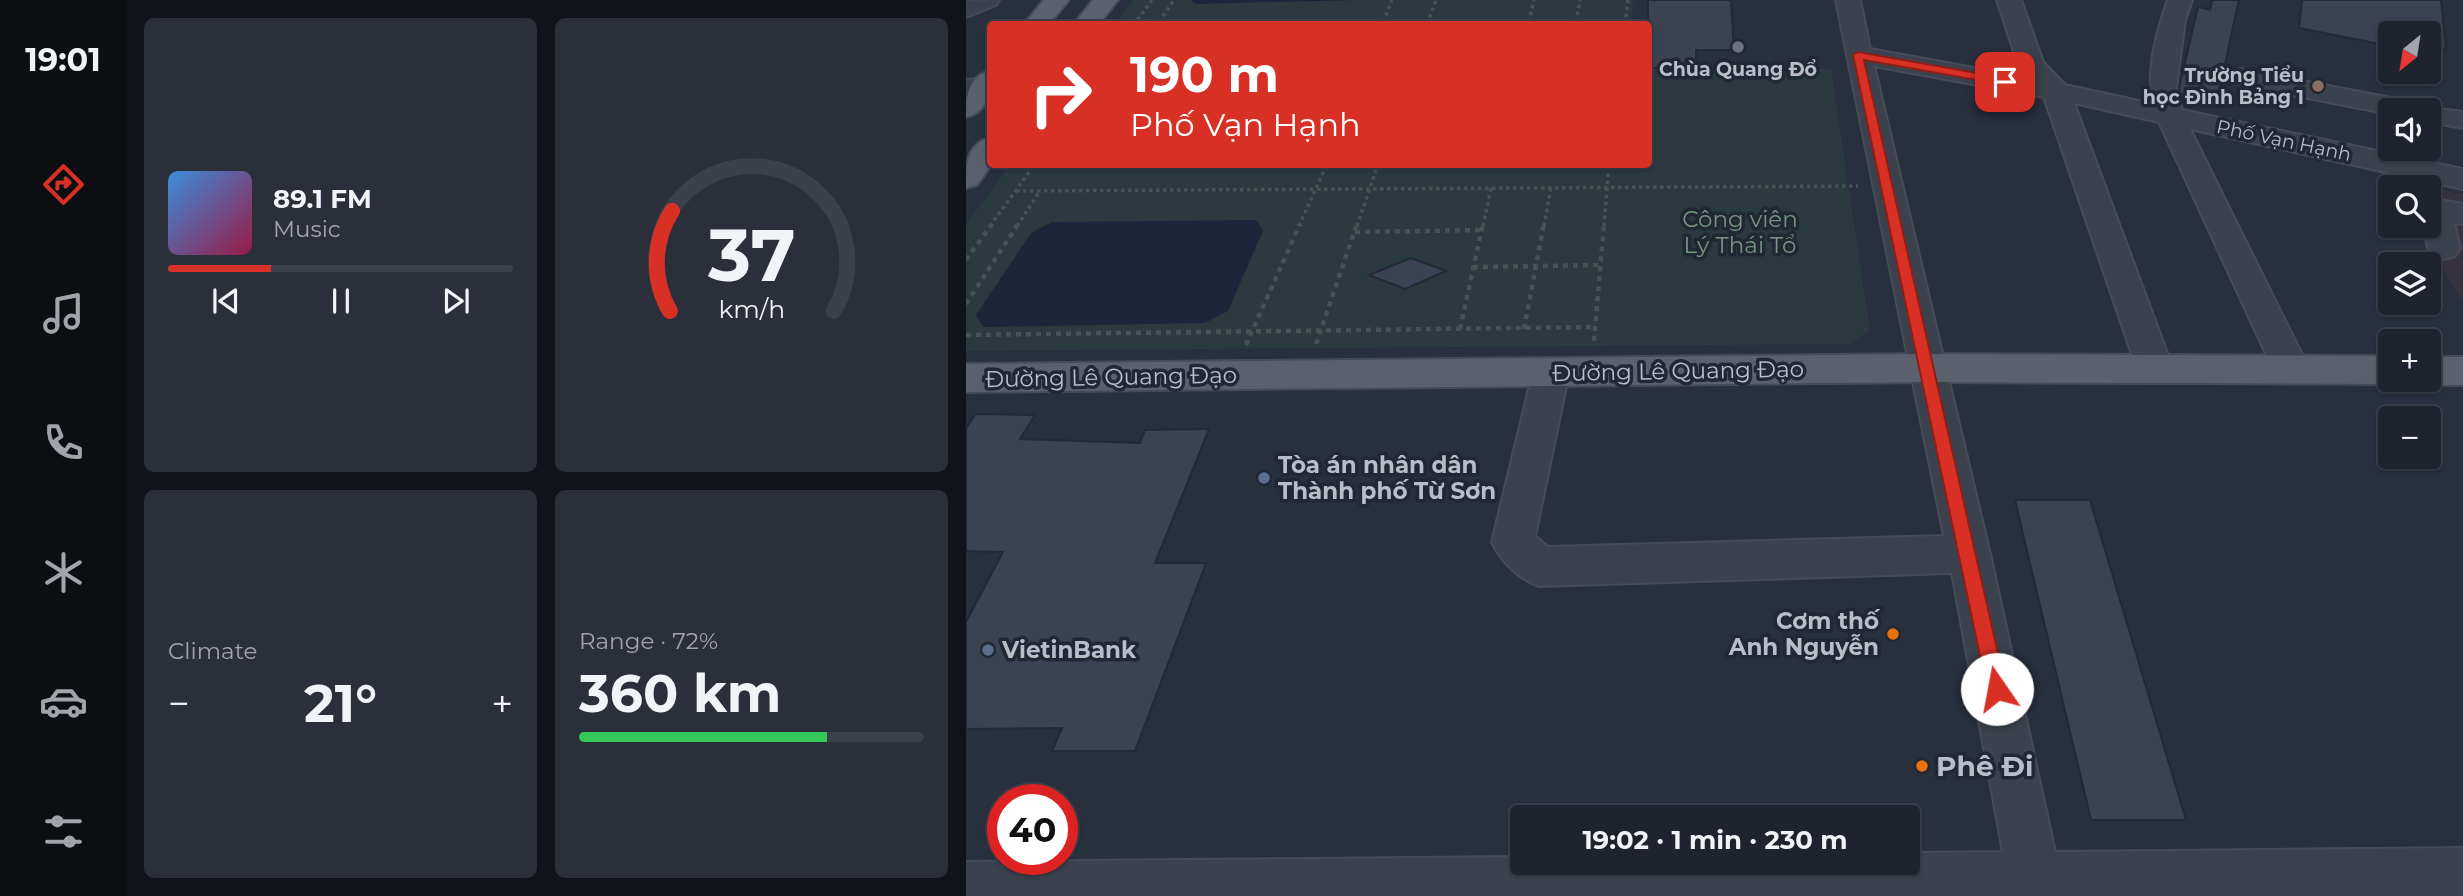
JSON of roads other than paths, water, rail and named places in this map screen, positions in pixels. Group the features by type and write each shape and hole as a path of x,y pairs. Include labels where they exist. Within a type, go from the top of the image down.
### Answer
{"main road":[{"path":"1039,21 1057,0"},
{"path":"1088,21 1105,0"},
{"path":"966,109 983,91"},
{"path":"966,178 987,151"},
{"name":"Đường Lê Quang Đạo","path":"966,378 1927,368 2378,370"},
{"path":"2441,371 2463,372"}],"street":[{"path":"966,10 987,0"},
{"path":"1848,0 1969,554 2037,887"},
{"path":"2009,0 2031,64 2056,91 2155,369"},
{"path":"2171,7 2163,88 2169,116 2291,369"},
{"name":"Phố Vạn Hạnh","path":"1858,55 2056,91 2463,179"},
{"path":"2241,77 2378,103"},
{"path":"2441,116 2463,120"},
{"path":"2444,248 2435,209 2463,214"},
{"path":"1551,373 1513,542 1539,567 1969,554"},
{"path":"966,888 2037,887 2463,874"}],"water":[{"path":"1191,0 1355,0 1195,4"},
{"path":"1256,220 1263,231 1228,311 1205,323 983,327 976,315 1031,233 1052,222"}],"place":[{"name":"Chùa Quang Đổ","path":"1738,47"},
{"name":"Trường Tiểu học Đình Bảng 1","path":"2318,86"},
{"name":"Tòa án nhân dân Thành phố Từ Sơn","path":"1264,478"},
{"name":"Cơm thố Anh Nguyễn","path":"1893,634"},
{"name":"VietinBank","path":"988,650"},
{"name":"Phê Đi","path":"1922,766"}],"park label":[{"name":"Công viên Lý Thái Tổ","path":"1740,232"}]}
